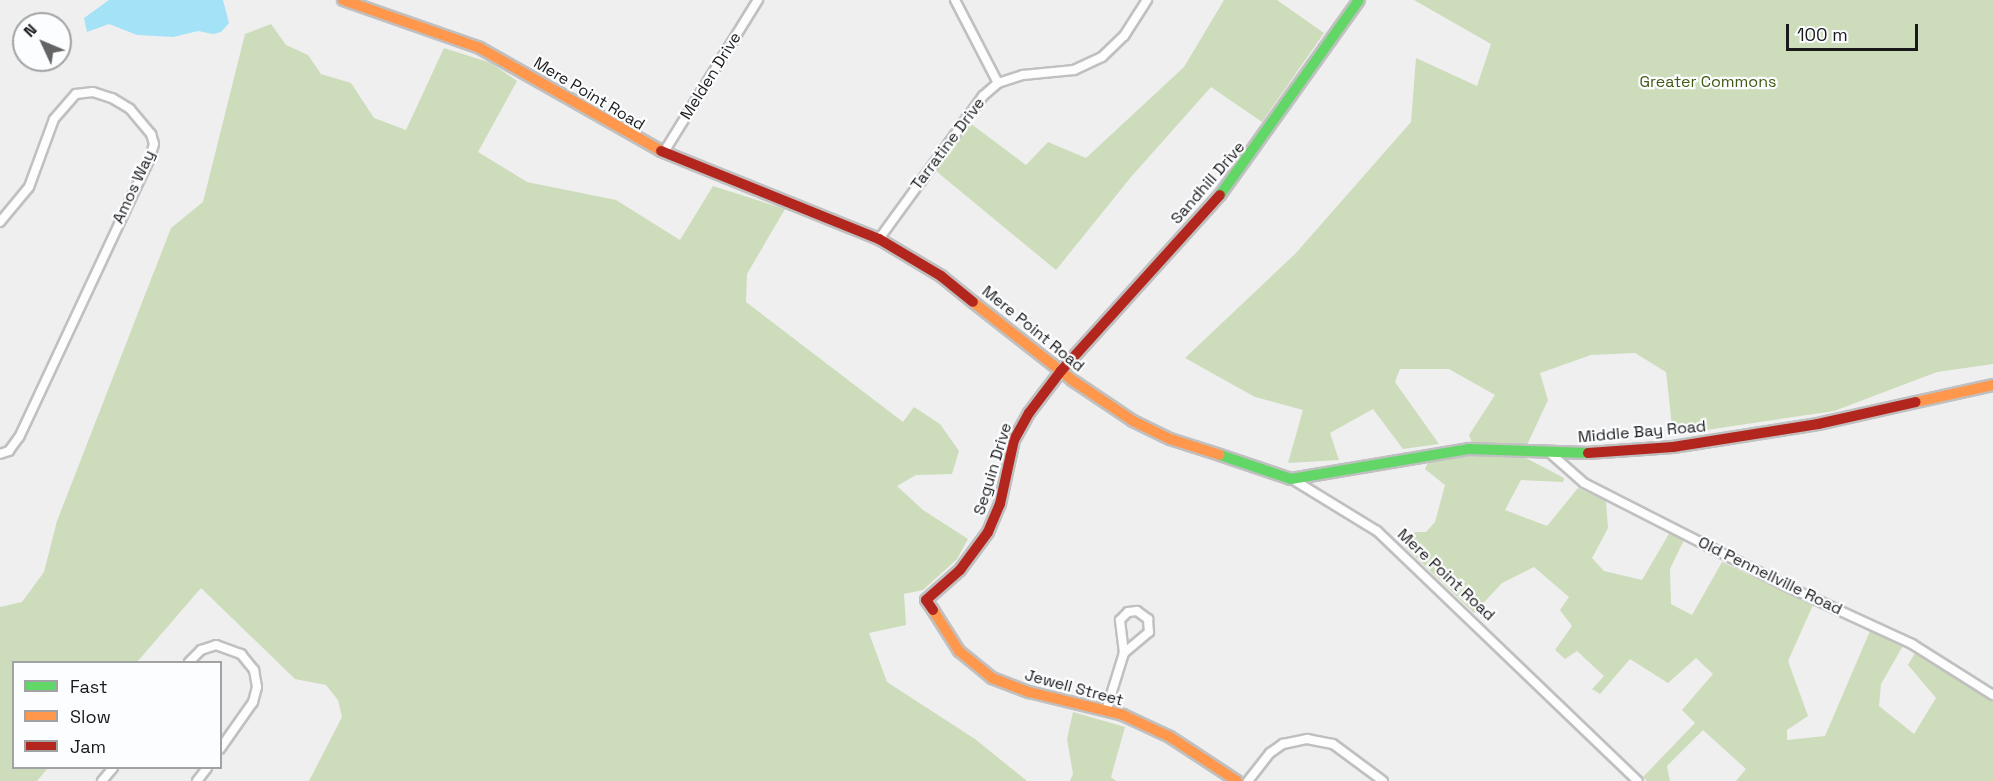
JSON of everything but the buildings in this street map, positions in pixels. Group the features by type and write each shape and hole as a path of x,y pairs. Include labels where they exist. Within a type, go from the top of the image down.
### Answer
{"street":[{"name":"Mere Point Road","path":"343,0 480,48 604,123 664,152 879,239 949,282 1061,371 1115,410 1151,430 1291,478 1377,531 1638,781"},
{"name":"Melden Drive","path":"664,152 758,0"},
{"path":"955,0 998,83"},
{"name":"Tarratine Drive","path":"879,239 949,139 983,96 998,83 1023,75 1074,70 1095,61 1124,36 1147,0"},
{"name":"Sandhill Drive","path":"1061,371 1234,179 1359,0"},
{"name":"Amos Way","path":"0,222 29,188 54,119 76,94 93,92 112,98 130,109 151,134 154,144 149,160 19,437 9,451 0,454"},
{"name":"Seguin Drive","path":"926,600 960,570 988,532 1000,504 1020,425 1061,371"},
{"name":"Middle Bay Road","path":"1291,478 1434,452 1468,449 1550,453 1684,446 1818,424 1993,385"},
{"name":"Old Pennellville Road","path":"1550,453 1584,483 1785,585 1912,644 1993,695"},
{"name":"Jewell Street","path":"926,600 959,651 992,678 1029,692 1106,711 1170,737 1237,781"},
{"path":"1106,711 1124,653 1120,620 1128,612 1141,612 1148,619 1149,632 1124,653"},
{"path":"191,661 201,650 216,645 242,654 254,670 257,687 253,702 222,746"},
{"path":"1248,781 1270,753 1283,744 1307,739 1333,744 1383,781"},
{"path":"102,781 112,769"},
{"path":"197,781 206,769"}],"green space":[{"path":"1224,0 1277,0 1324,33 1262,122 1211,87 1131,177 1056,270 936,171 970,123 1026,165 1048,142 1086,158 1184,67"},
{"name":"Greater Commons","path":"1414,0 1993,0 1993,364 1937,372 1834,411 1673,435 1666,372 1635,353 1591,355 1540,373 1548,400 1527,445 1472,443 1469,435 1495,395 1449,369 1400,369 1395,382 1439,444 1403,449 1373,409 1330,433 1339,460 1288,463 1303,410 1255,397 1185,358 1296,253 1411,122 1416,58 1477,86 1491,44"},
{"path":"271,24 286,45 308,55 321,74 351,83 374,118 406,130 444,48 491,63 517,81 478,152 527,182 616,200 680,240 713,186 785,209 747,274 746,302 903,422 914,407 940,424 959,451 952,474 916,475 897,486 923,510 968,539 957,559 923,590 904,594 906,625 869,633 887,682 975,739 1027,781 309,781 342,717 338,700 326,685 295,679 201,588 138,661 12,661 12,769 47,769 37,781 0,781 0,607 22,602 44,572 57,521 171,228 203,202 245,34"},
{"path":"1470,456 1526,458 1564,478 1563,482 1521,480 1505,510 1547,526 1578,488 1606,501 1608,528 1592,558 1604,571 1642,580 1670,532 1684,540 1670,569 1671,604 1692,615 1722,562 1813,605 1788,661 1808,716 1787,730 1787,740 1825,736 1870,631 1904,644 1881,684 1879,706 1914,734 1936,698 1908,665 1915,653 1993,702 1993,781 1736,781 1746,769 1703,730 1667,766 1670,781 1647,781 1643,777 1695,723 1682,710 1713,674 1696,658 1668,683 1630,659 1600,694 1592,689 1604,676 1577,651 1565,659 1555,650 1572,626 1560,610 1569,597 1534,567 1502,583 1474,613 1403,545 1415,532 1426,532 1435,522 1445,485 1425,469 1428,463"},
{"path":"1073,712 1125,727 1111,777 1116,781 1070,781 1073,774 1067,739"}],"water":[{"path":"109,0 223,0 229,23 221,32 213,34 198,31 173,37 137,35 109,24 87,32 84,18"}],"traffic: fast":[{"path":"1220,195 1359,0"},
{"path":"1220,455 1291,479 1469,449 1588,453"}],"traffic: slow":[{"path":"343,0 480,48 661,151"},
{"path":"973,302 1072,380 1133,421 1170,439 1220,455"},
{"path":"1916,402 1993,385"},
{"path":"933,610 959,651 992,678 1029,692 1123,715 1170,737 1237,781"}],"traffic: jam":[{"path":"661,151 879,239 941,276 973,302"},
{"path":"933,610 926,600 960,570 988,532 1000,504 1014,440 1029,413 1061,371 1220,195"},
{"path":"1588,453 1673,447 1818,424 1916,402"}]}
